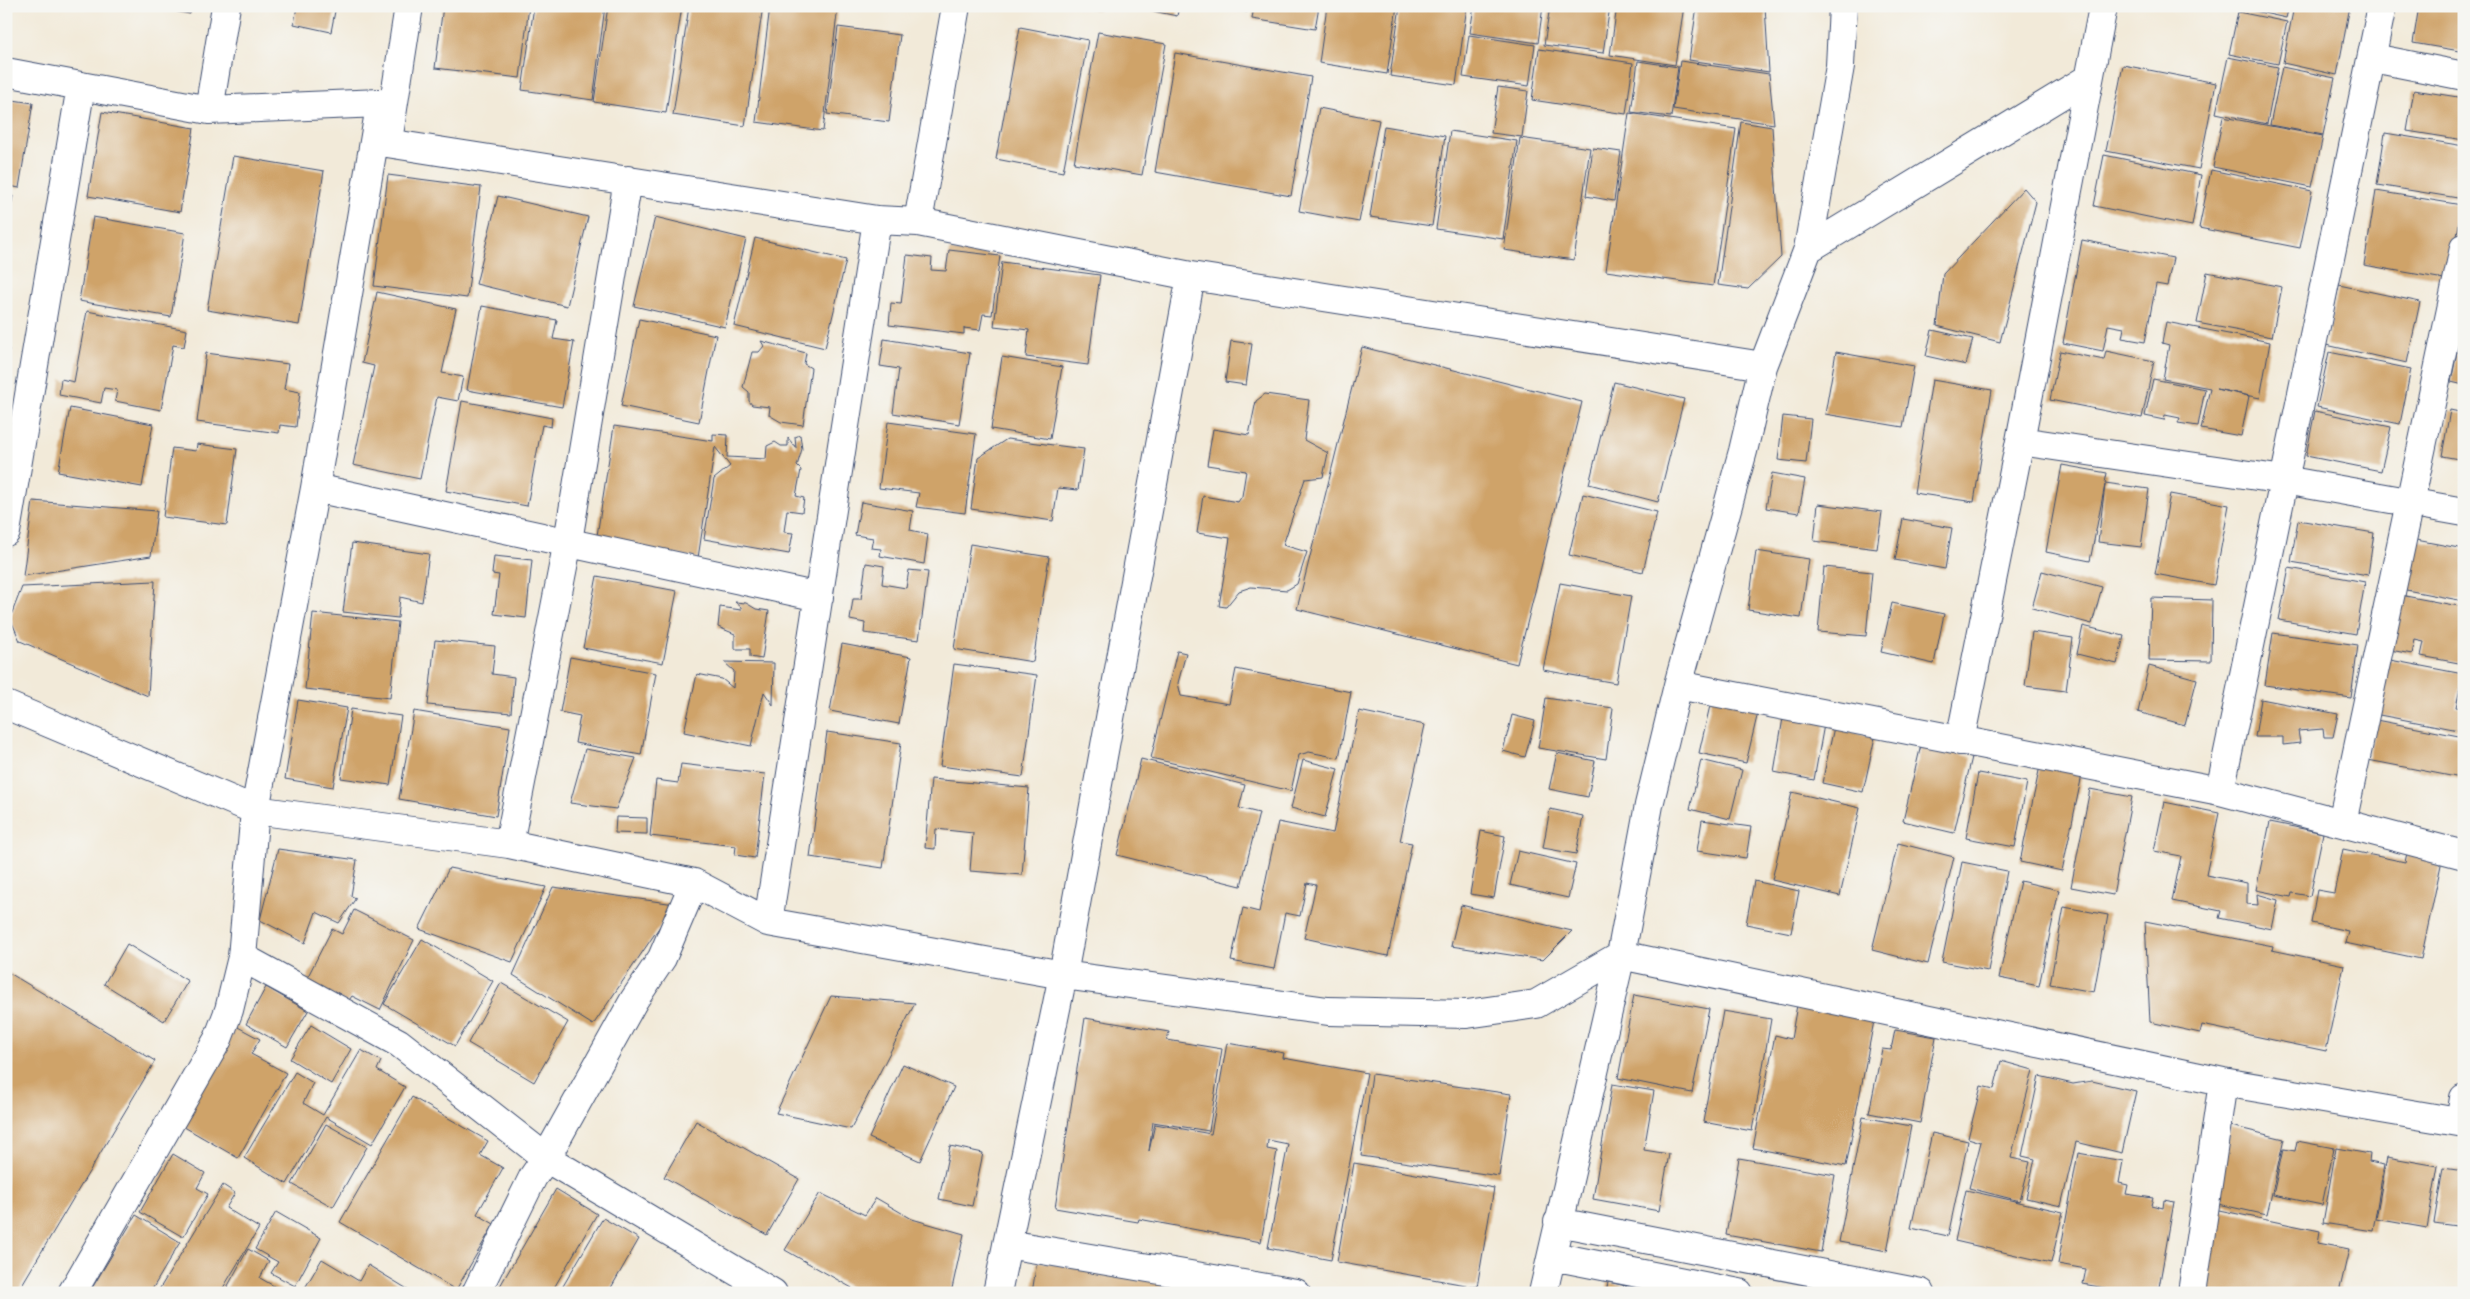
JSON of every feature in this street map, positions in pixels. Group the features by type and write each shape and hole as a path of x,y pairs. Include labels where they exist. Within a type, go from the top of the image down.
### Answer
{"street":[{"path":"209,110 226,6"},
{"path":"387,143 409,6"},
{"path":"918,222 956,6"},
{"path":"1543,1293 1621,955 1649,805 1678,685 1743,451 1763,366 1808,249 1840,66 1844,6"},
{"path":"1960,741 2020,441 2102,6"},
{"path":"2220,791 2373,58 2382,6"},
{"path":"2373,58 2464,76"},
{"path":"6,72 209,110 380,103"},
{"path":"1808,249 2089,78"},
{"path":"6,532 81,86"},
{"path":"380,103 387,143"},
{"path":"72,1293 218,1039 242,957 255,810 315,488 380,103"},
{"path":"387,143 877,220 918,222 1191,276 1763,366"},
{"path":"509,844 568,541 628,180"},
{"path":"768,922 877,220"},
{"path":"2342,823 2464,248"},
{"path":"997,1293 1063,975 1191,276"},
{"path":"2020,441 2284,480 2409,504 2464,512"},
{"path":"315,488 568,541 819,597"},
{"path":"1678,685 2220,791 2464,855"},
{"path":"6,705 255,810 509,844 694,883 768,922 1063,975 1328,1011 1467,1014 1536,1004 1621,955 2223,1082 2462,1115"},
{"path":"476,1293 533,1177 546,1158 634,1000 662,958 694,883"},
{"path":"242,957 399,1043 546,1158 773,1293"},
{"path":"2192,1293 2223,1082"},
{"path":"1558,1222 1921,1293"},
{"path":"1007,1244 1296,1293"},
{"path":"1552,1256 1739,1293"}],"building":[{"path":"146,6 191,6 190,14"},
{"path":"297,6 336,6 331,32 294,24"},
{"path":"443,6 529,6 520,78 435,68"},
{"path":"534,6 605,6 593,100 522,90"},
{"path":"608,6 682,6 666,113 594,102"},
{"path":"689,6 763,6 745,126 673,115"},
{"path":"770,6 838,6 823,131 756,122"},
{"path":"1080,6 1100,6 1099,11"},
{"path":"1129,6 1179,6 1177,16"},
{"path":"1219,6 1248,6 1247,12"},
{"path":"1254,6 1319,6 1315,29 1252,19"},
{"path":"1327,6 1397,6 1387,74 1319,63"},
{"path":"1400,6 1467,6 1456,85 1390,76"},
{"path":"1474,6 1543,6 1538,43 1470,33"},
{"path":"1550,6 1610,6 1603,53 1544,45"},
{"path":"1617,6 1684,6 1675,65 1610,55"},
{"path":"1697,6 1765,6 1769,72 1689,60"},
{"path":"2242,6 2289,6 2286,18 2241,8"},
{"path":"2294,6 2350,6 2337,75 2283,63"},
{"path":"2419,6 2464,6 2464,26 2460,51 2413,43"},
{"path":"2238,12 2287,22 2278,64 2229,54"},
{"path":"838,27 900,35 889,122 827,114"},
{"path":"1020,27 1088,40 1063,172 996,159"},
{"path":"1098,32 1166,44 1142,175 1074,163"},
{"path":"1469,35 1535,45 1529,86 1463,77"},
{"path":"1539,49 1633,63 1626,114 1532,100"},
{"path":"1175,53 1311,77 1291,196 1155,172"},
{"path":"2228,57 2278,67 2267,124 2216,113"},
{"path":"1638,61 1678,67 1671,117 1631,112"},
{"path":"1680,61 1769,74 1774,124 1673,109"},
{"path":"2123,65 2216,83 2199,169 2106,151"},
{"path":"2282,67 2335,78 2323,135 2270,125"},
{"path":"1498,87 1528,91 1522,137 1491,133"},
{"path":"2414,90 2464,98 2464,140 2407,131"},
{"path":"6,99 33,103 19,188 6,185"},
{"path":"1319,108 1379,120 1359,222 1299,211"},
{"path":"102,112 194,128 180,212 88,196"},
{"path":"1629,113 1736,129 1713,286 1606,271"},
{"path":"2223,117 2323,136 2312,187 2213,167"},
{"path":"1741,122 1772,127 1781,257 1748,289 1718,285"},
{"path":"1384,126 1445,136 1432,226 1370,217"},
{"path":"1450,131 1517,141 1503,239 1436,229"},
{"path":"2385,133 2464,146 2464,199 2377,185"},
{"path":"1520,138 1590,148 1574,260 1504,250"},
{"path":"1593,148 1621,152 1614,201 1586,196"},
{"path":"2104,155 2201,175 2192,226 2094,206"},
{"path":"233,156 324,171 299,325 207,310"},
{"path":"2211,170 2312,191 2300,248 2199,228"},
{"path":"388,175 481,187 467,298 374,286"},
{"path":"2024,188 2036,202 2000,342 1937,326 1943,274"},
{"path":"2376,191 2462,205 2450,280 2364,265"},
{"path":"6,195 13,196 7,229 6,229"},
{"path":"498,196 588,217 567,306 476,284"},
{"path":"93,217 185,233 171,317 79,301"},
{"path":"655,217 746,239 725,327 634,306"},
{"path":"755,238 846,260 825,348 734,326"},
{"path":"2082,240 2173,258 2167,286 2156,284 2145,342 2122,338 2124,328 2108,325 2103,351 2063,343"},
{"path":"949,250 1000,256 992,315 983,314 980,330 964,328 964,334 889,325 891,303 901,304 907,255 932,258 931,270 946,271"},
{"path":"1002,262 1100,275 1088,365 1026,357 1029,330 994,326"},
{"path":"2207,272 2282,287 2272,337 2197,323"},
{"path":"2339,285 2420,302 2407,363 2326,345"},
{"path":"377,292 456,309 442,373 463,377 458,401 437,397 420,479 353,465 374,366 362,363"},
{"path":"482,306 557,320 553,339 574,342 562,407 467,390"},
{"path":"87,311 187,330 184,347 173,345 161,410 115,401 117,390 104,388 101,403 59,395 61,379 74,382"},
{"path":"639,319 716,335 699,422 621,406"},
{"path":"2166,322 2270,342 2260,398 2216,389 2249,396 2241,436 2201,429 2210,388 2163,379 2169,345 2162,343"},
{"path":"1932,330 1973,339 1966,365 1926,356"},
{"path":"884,339 970,353 959,424 893,413 899,369 880,366"},
{"path":"761,341 806,353 804,364 811,368 803,425 781,422 769,415 770,407 752,405 749,401 749,392 743,387 752,352 759,352 764,346"},
{"path":"1231,341 1252,344 1246,385 1225,382"},
{"path":"6,342 9,350 6,357"},
{"path":"1362,347 1582,402 1517,664 1297,609"},
{"path":"2060,351 2104,360 2106,351 2154,361 2142,418 2050,400"},
{"path":"1836,352 1914,366 1903,427 1825,414"},
{"path":"2329,352 2411,369 2400,424 2317,407"},
{"path":"2457,352 2464,353 2464,385 2451,382"},
{"path":"206,353 288,364 284,389 300,392 296,427 280,425 279,433 197,422"},
{"path":"1002,357 1062,367 1050,439 991,429"},
{"path":"2153,379 2205,389 2198,426 2178,423 2180,418 2165,415 2164,420 2145,416"},
{"path":"1932,380 1992,390 1974,502 1914,493"},
{"path":"1614,382 1684,399 1658,502 1589,484"},
{"path":"1265,394 1309,400 1304,440 1328,453 1323,477 1305,479 1283,545 1307,552 1297,584 1287,590 1251,587 1239,591 1226,607 1219,606 1230,538 1197,533 1203,496 1238,502 1242,496 1246,471 1207,465 1213,429 1249,435 1256,401"},
{"path":"462,401 552,418 551,427 542,425 527,506 446,491"},
{"path":"70,408 153,424 142,487 58,472"},
{"path":"2450,410 2464,413 2464,460 2442,456"},
{"path":"2315,411 2391,427 2381,471 2306,456"},
{"path":"1783,416 1811,419 1806,463 1778,460"},
{"path":"888,422 976,434 965,513 916,507 919,493 879,488"},
{"path":"614,426 713,441 713,434 728,435 727,457 766,459 767,446 775,442 781,446 788,446 788,438 796,448 795,437 800,435 802,449 797,466 801,470 796,496 804,498 802,512 787,510 784,532 793,533 789,554 704,539 714,479 730,466 715,447 698,558 596,542"},
{"path":"1007,439 1084,449 1078,490 1058,488 1053,521 971,509 978,458"},
{"path":"197,444 237,449 227,525 163,517 172,448 196,451"},
{"path":"2062,465 2107,473 2105,483 2149,489 2141,547 2098,542 2105,485 2090,561 2046,552"},
{"path":"1772,473 1805,479 1799,513 1766,508"},
{"path":"1583,494 1657,512 1643,572 1569,555"},
{"path":"2170,494 2229,505 2214,585 2155,574"},
{"path":"33,501 157,511 151,556 23,576"},
{"path":"861,502 913,511 910,530 928,534 924,564 880,556 881,549 871,548 873,538 855,535"},
{"path":"1818,504 1882,512 1877,549 1814,541"},
{"path":"1903,519 1952,528 1945,569 1895,560"},
{"path":"2298,520 2374,533 2368,575 2291,562"},
{"path":"2411,539 2464,549 2464,601 2401,589"},
{"path":"352,543 429,554 422,602 400,597 398,618 343,612"},
{"path":"970,544 1049,557 1033,662 954,649"},
{"path":"1756,551 1809,559 1801,618 1748,610"},
{"path":"494,556 532,560 526,618 494,614 499,575 492,574"},
{"path":"866,563 884,566 882,584 906,588 909,570 928,572 919,640 864,633 865,623 850,620 853,599 861,599"},
{"path":"1824,567 1872,572 1866,636 1818,632"},
{"path":"2289,568 2365,582 2356,634 2279,620"},
{"path":"2042,571 2102,587 2092,624 2032,608"},
{"path":"597,576 677,591 663,663 583,648"},
{"path":"155,581 148,696 20,641 10,618 22,587"},
{"path":"1560,583 1631,596 1616,683 1543,670"},
{"path":"2400,595 2464,607 2464,664 2421,656 2424,642 2415,640 2412,654 2390,650"},
{"path":"2151,598 2212,600 2211,661 2149,660"},
{"path":"735,602 746,603 756,609 769,611 762,659 750,657 750,649 735,649 735,634 718,627 720,607 741,610 741,607"},
{"path":"1892,603 1944,614 1934,664 1881,652"},
{"path":"313,613 398,622 390,698 305,689"},
{"path":"2083,626 2124,636 2117,664 2077,654"},
{"path":"2032,632 2073,638 2066,691 2025,686"},
{"path":"2273,633 2358,645 2351,698 2265,685"},
{"path":"435,640 495,646 492,674 514,677 511,713 428,705"},
{"path":"842,644 911,657 899,724 830,711"},
{"path":"1177,651 1186,653 1178,683 1181,696 1229,704 1236,669 1351,692 1339,758 1309,752 1299,755 1291,791 1151,758"},
{"path":"570,657 656,673 641,755 575,743 580,716 560,712"},
{"path":"2385,659 2463,674 2456,707 2464,708 2464,731 2374,714"},
{"path":"724,662 774,663 773,705 764,692 751,746 684,732 697,674 722,679 733,688 734,671"},
{"path":"954,664 1037,675 1023,777 940,766"},
{"path":"2149,666 2197,679 2185,725 2138,712"},
{"path":"1712,697 1759,708 1746,763 1699,753"},
{"path":"1546,698 1613,708 1606,759 1538,748"},
{"path":"2261,699 2338,714 2333,737 2324,737 2323,729 2298,731 2300,743 2283,745 2283,737 2255,737"},
{"path":"298,700 347,708 333,787 285,779"},
{"path":"351,709 401,716 390,785 341,778"},
{"path":"414,711 510,727 496,816 399,799"},
{"path":"1359,711 1425,725 1400,841 1412,843 1388,956 1304,938 1316,885 1307,883 1300,916 1285,913 1274,969 1231,961 1243,908 1259,912 1278,822 1333,833"},
{"path":"1784,712 1825,719 1814,780 1774,772"},
{"path":"1512,715 1535,721 1525,757 1503,751"},
{"path":"2376,720 2464,737 2461,778 2368,760"},
{"path":"1834,727 1875,737 1863,792 1822,783"},
{"path":"827,732 901,743 883,868 810,857"},
{"path":"1921,745 1972,757 1954,833 1903,821"},
{"path":"585,749 636,758 616,809 570,803"},
{"path":"1557,753 1595,761 1588,797 1549,789"},
{"path":"1141,759 1245,785 1239,808 1259,813 1241,886 1117,855"},
{"path":"1303,760 1338,769 1325,817 1291,808"},
{"path":"1701,760 1742,770 1730,819 1690,809"},
{"path":"2041,761 2083,770 2062,871 2020,862"},
{"path":"681,764 765,774 755,858 735,855 736,846 650,836 656,780 678,783"},
{"path":"1978,773 2027,782 2015,847 1966,838"},
{"path":"931,779 1029,788 1022,875 970,871 973,833 936,829 935,849 925,848"},
{"path":"2090,789 2132,797 2113,895 2071,887"},
{"path":"1792,792 1860,808 1840,896 1772,880"},
{"path":"2164,802 2219,813 2206,875 2247,883 2247,904 2258,905 2257,894 2278,900 2272,929 2219,918 2221,911 2172,901 2181,856 2154,851"},
{"path":"1550,809 1583,816 1576,854 1543,848"},
{"path":"616,817 647,818 647,834 615,833"},
{"path":"1702,820 1751,827 1746,858 1697,851"},
{"path":"2270,822 2323,833 2310,896 2292,893 2291,897 2256,890"},
{"path":"1481,831 1505,836 1494,898 1470,894"},
{"path":"1898,843 1954,857 1928,964 1872,950"},
{"path":"278,849 357,860 351,896 356,898 339,923 316,912 305,943 260,920"},
{"path":"2343,849 2405,862 2407,853 2442,860 2421,959 2345,943 2348,931 2311,923 2317,890 2334,893"},
{"path":"1518,851 1576,864 1568,898 1510,885"},
{"path":"1962,862 2007,871 1988,971 1942,962"},
{"path":"449,868 546,887 512,962 419,929"},
{"path":"1754,881 1799,891 1791,933 1746,924"},
{"path":"2020,881 2059,890 2039,986 1999,978"},
{"path":"553,887 675,904 593,1025 513,975"},
{"path":"1461,905 1572,931 1543,960 1451,946"},
{"path":"2064,907 2108,915 2094,992 2050,984"},
{"path":"354,910 414,940 380,1010 352,996 347,1003 305,982 332,929 342,934"},
{"path":"2145,921 2273,946 2272,950 2344,965 2326,1051 2202,1025 2200,1033 2150,1022"},
{"path":"422,939 493,981 455,1046 384,1004"},
{"path":"127,944 188,981 164,1021 104,984"},
{"path":"6,971 155,1061 17,1293 6,1293"},
{"path":"501,983 568,1022 534,1082 468,1043"},
{"path":"266,987 308,1011 287,1047 246,1024"},
{"path":"1634,995 1709,1009 1692,1093 1618,1078"},
{"path":"831,996 915,1003 851,1129 776,1113"},
{"path":"1797,1005 1874,1021 1846,1166 1753,1148 1775,1035 1791,1039"},
{"path":"1723,1011 1771,1019 1752,1131 1703,1122"},
{"path":"1085,1018 1169,1032 1167,1040 1222,1049 1209,1131 1153,1122 1149,1151 1155,1124 1211,1134 1227,1043 1284,1053 1283,1058 1367,1073 1331,1260 1268,1248 1288,1144 1268,1140 1267,1149 1277,1151 1261,1242 1139,1219 1138,1222 1055,1208"},
{"path":"234,1025 260,1039 251,1054 286,1073 238,1158 179,1124"},
{"path":"311,1025 351,1049 331,1084 290,1059"},
{"path":"1895,1030 1936,1037 1920,1123 1869,1113 1882,1049 1891,1050"},
{"path":"361,1050 381,1061 377,1070 405,1087 372,1144 326,1117 287,1184 244,1158 295,1072 313,1083 303,1103 323,1115"},
{"path":"2001,1061 2033,1070 2011,1158 2030,1162 2020,1201 1969,1188 1981,1142 1968,1138 1981,1086 1994,1089"},
{"path":"903,1064 954,1087 920,1161 869,1138"},
{"path":"1372,1074 1511,1094 1499,1176 1361,1156"},
{"path":"2039,1076 2073,1084 2092,1081 2136,1091 2122,1153 2076,1142 2061,1206 2026,1198 2035,1159 2022,1156"},
{"path":"1612,1084 1654,1091 1644,1150 1669,1154 1659,1211 1593,1199"},
{"path":"412,1097 488,1141 480,1155 503,1168 477,1214 494,1224 456,1290 340,1222"},
{"path":"1863,1117 1911,1126 1887,1251 1839,1242"},
{"path":"696,1121 799,1179 767,1235 664,1177"},
{"path":"326,1124 367,1147 333,1207 292,1184"},
{"path":"2231,1126 2284,1139 2267,1215 2213,1203"},
{"path":"1932,1133 1968,1141 1948,1236 1911,1228"},
{"path":"2297,1141 2334,1148 2322,1205 2273,1195 2283,1149 2295,1151"},
{"path":"950,1146 983,1153 972,1206 939,1199"},
{"path":"2336,1148 2370,1154 2369,1162 2384,1165 2373,1231 2323,1223"},
{"path":"2078,1153 2123,1161 2119,1183 2128,1185 2126,1194 2153,1198 2151,1205 2163,1208 2164,1200 2174,1202 2158,1293 2131,1293 2083,1284 2086,1269 2058,1264"},
{"path":"173,1154 205,1173 197,1188 208,1194 183,1237 140,1212"},
{"path":"2387,1157 2438,1166 2427,1228 2376,1219"},
{"path":"1739,1158 1835,1175 1821,1252 1726,1235"},
{"path":"1354,1163 1494,1188 1477,1287 1337,1262"},
{"path":"2443,1168 2464,1171 2464,1227 2434,1223"},
{"path":"223,1185 235,1193 226,1208 259,1228 220,1293 157,1293"},
{"path":"556,1189 597,1214 551,1293 496,1293"},
{"path":"1966,1190 2063,1212 2051,1263 1955,1241"},
{"path":"820,1193 865,1215 876,1198 912,1219 964,1234 951,1293 850,1293 852,1288 785,1250"},
{"path":"2214,1209 2320,1231 2318,1243 2349,1249 2339,1293 2196,1293"},
{"path":"276,1212 321,1238 295,1286 271,1273 278,1262 255,1249"},
{"path":"136,1215 180,1242 150,1293 129,1293 121,1288 118,1293 89,1293"},
{"path":"603,1218 639,1239 608,1293 559,1293"},
{"path":"248,1249 269,1261 260,1278 286,1293 224,1293"},
{"path":"322,1259 359,1281 368,1265 414,1293 302,1293"},
{"path":"1037,1261 1177,1285 1176,1293 1032,1293"},
{"path":"1608,1282 1653,1292 1653,1293 1606,1293"}]}
